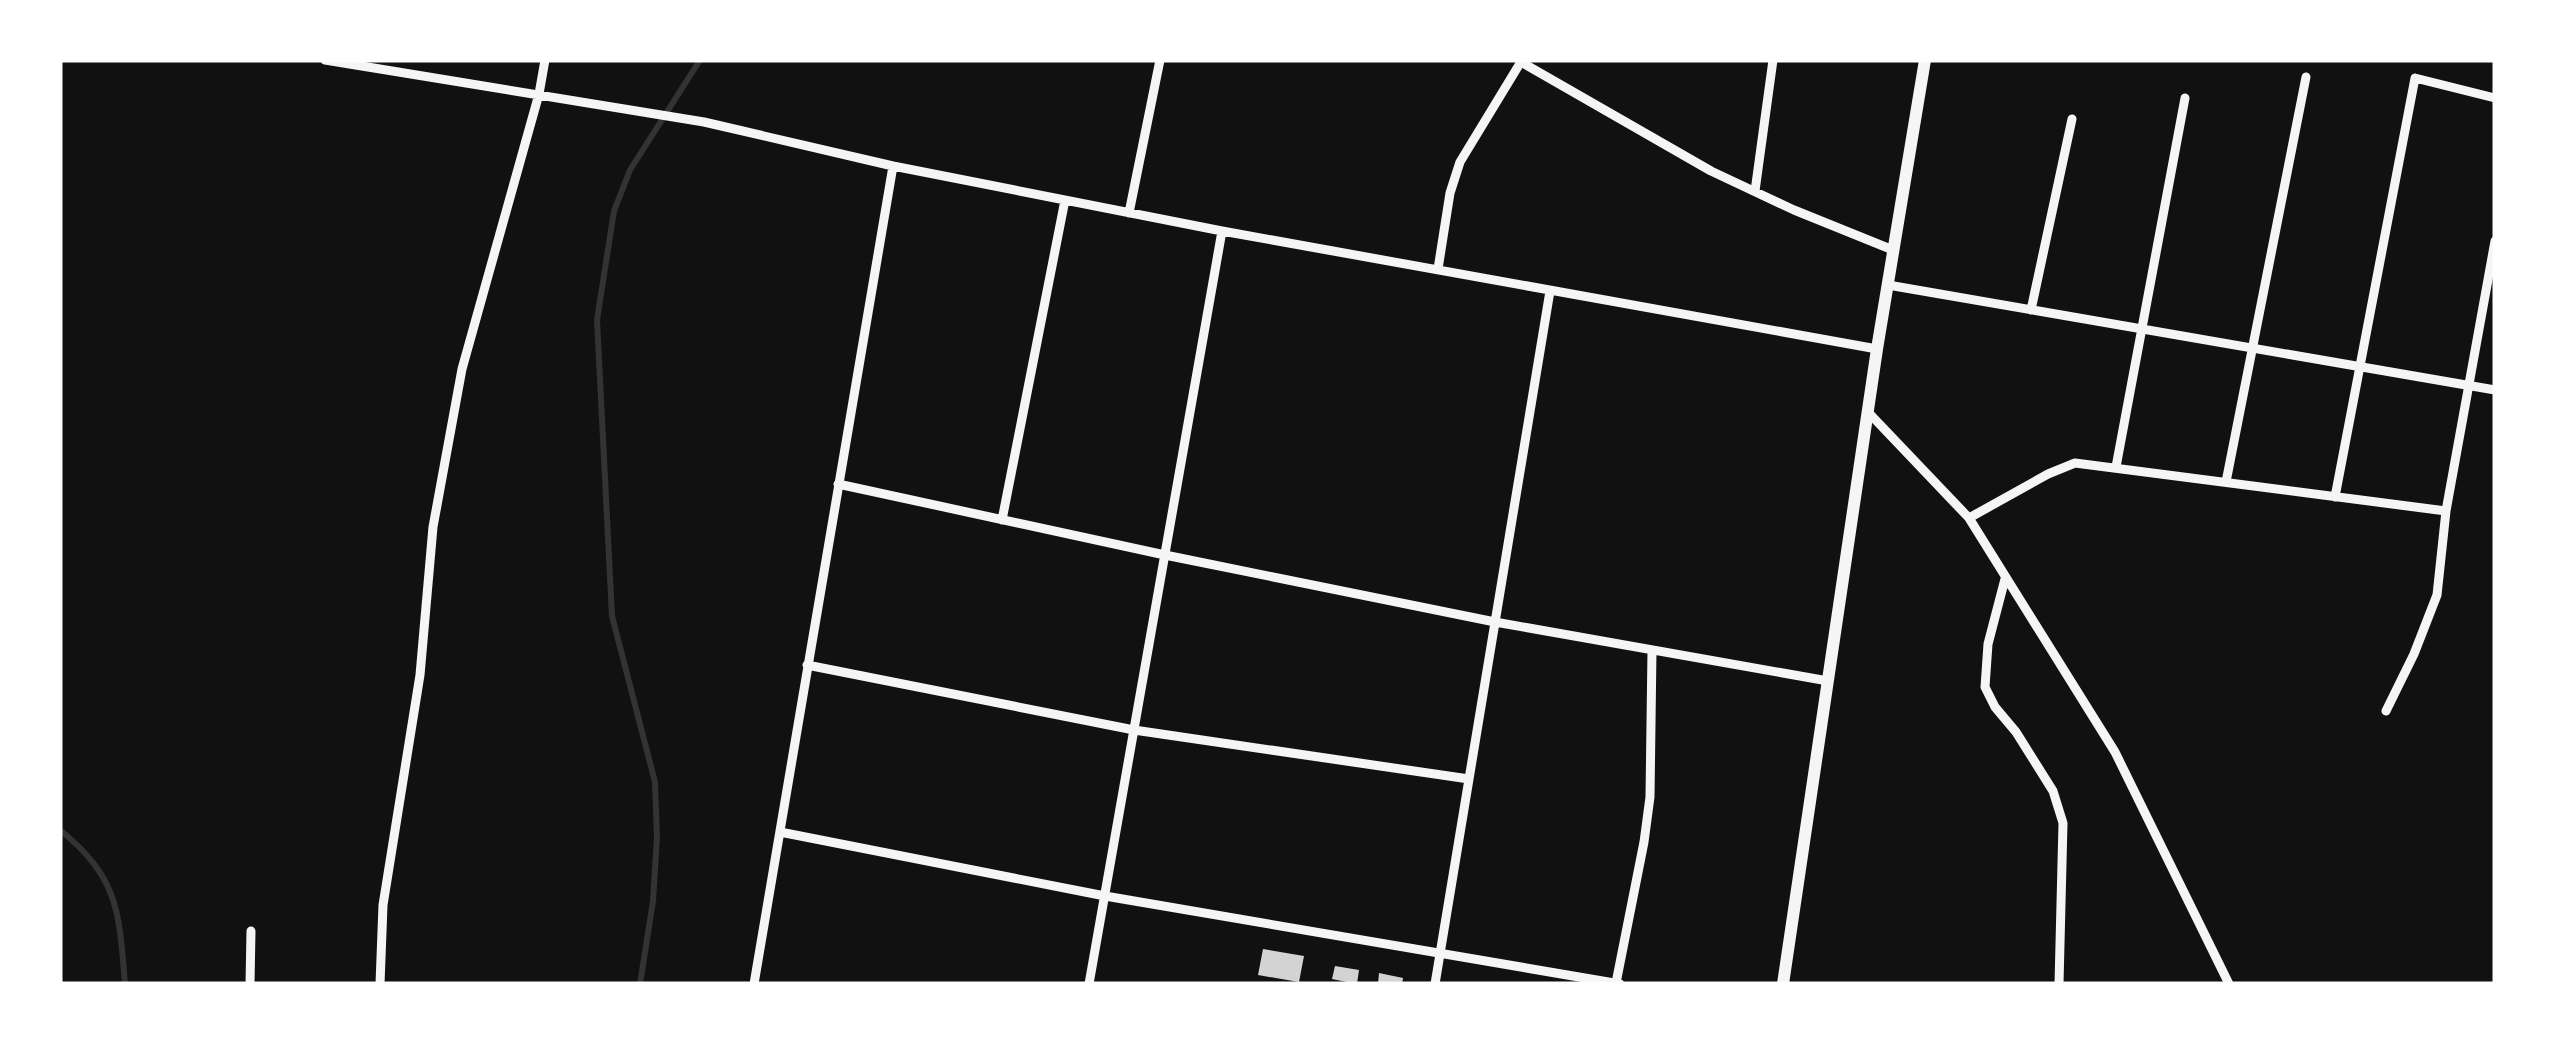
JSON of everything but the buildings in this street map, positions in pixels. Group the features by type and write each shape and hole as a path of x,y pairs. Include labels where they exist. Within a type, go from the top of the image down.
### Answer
{"main road":[{"path":"1787,982 1828,680 1924,60"}],"street":[{"path":"325,60 704,122 892,166 1222,232 1878,349"},
{"path":"380,984 383,905 420,674 436,512 462,370 540,94 544,60"},
{"path":"1129,213 1160,60"},
{"path":"1755,192 1774,60"},
{"path":"1438,270 1450,193 1460,162 1522,61 1711,171 1893,250"},
{"path":"2226,482 2306,78"},
{"path":"2335,496 2415,78 2495,98"},
{"path":"2116,467 2186,98"},
{"path":"2031,310 2072,120"},
{"path":"754,984 892,166"},
{"path":"1002,520 1065,200"},
{"path":"1090,984 1222,232"},
{"path":"2386,710 2414,654 2437,594 2446,511 2495,241"},
{"path":"1888,285 2495,390"},
{"path":"1435,984 1550,291"},
{"path":"1868,412 1969,518 2115,752 2230,984"},
{"path":"1969,518 2065,466 2090,463 2446,511"},
{"path":"838,484 1165,556 1495,622 1828,680"},
{"path":"2006,579 1988,644 1985,687 1994,707 2016,732 2054,791 2064,823 2059,984"},
{"path":"780,832 1105,896 1618,984 1650,797 1652,650"},
{"path":"807,666 1134,730 1469,780"},
{"path":"250,984 251,931"}],"waterway":[{"path":"640,984 653,901 655,782 612,616 597,320 614,211 630,170 700,60"},
{"path":"60,830 105,881 121,936 125,984"}]}
